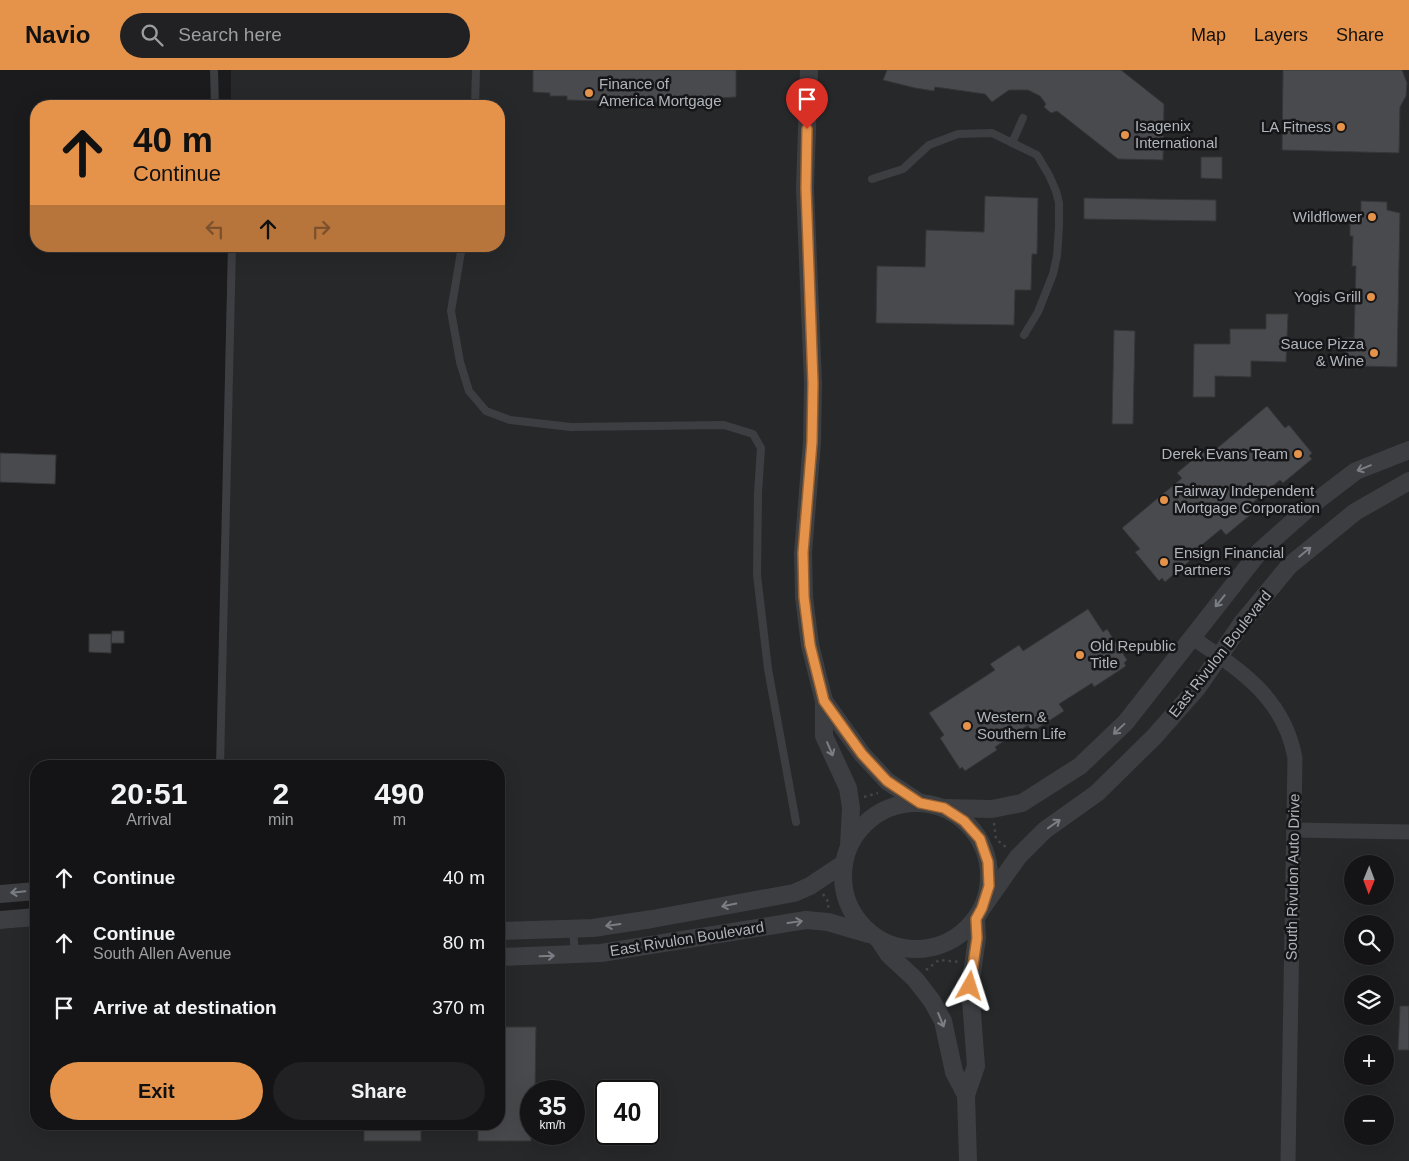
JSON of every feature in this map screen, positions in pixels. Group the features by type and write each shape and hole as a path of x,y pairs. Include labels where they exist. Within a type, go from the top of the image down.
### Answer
{"street":[{"path":"809,70 806,188 813,383 812,442 803,553 804,588 810,645 824,701 824,736 848,788 851,808 849,845 843,864 843,885 848,904 858,922 915,978 932,1001 943,1021 954,1072 966,1095"},
{"path":"849,845 862,827 878,813 899,805 920,803 944,808 992,809 1022,802 1080,766 1126,722 1260,551 1314,502 1356,471 1409,450"},
{"name":"East Rivulon Boulevard","path":"979,914 1018,857 1045,830 1097,793 1147,744 1198,687 1242,623 1289,566 1355,512 1409,481"},
{"name":"South Rivulon Auto Drive","path":"1191,637 1238,670 1272,701 1287,729 1295,758 1288,1161"},
{"path":"824,701 862,754 887,781 920,803"},
{"path":"944,808 964,821 980,839 988,862 989,886 979,914 970,986 976,1066 966,1095 968,1161"},
{"path":"1294,830 1409,832"},
{"name":"East Rivulon Boulevard","path":"505,931 573,929 652,919 794,892 810,886 843,864"},
{"path":"0,894 30,892"},
{"path":"875,937 894,946 917,950 939,946 960,935 979,914"},
{"path":"0,920 30,918"},
{"name":"East Rivulon Boulevard","path":"505,957 601,953 806,920 828,922 875,937"}],"lane":[{"path":"214,70 216,100"},
{"path":"475,100 476,70"},
{"path":"1012,143 1023,118"},
{"path":"872,179 903,169 929,145 958,134 992,133 1037,155 1049,175 1059,203 1057,256 1053,274 1038,312 1024,335"},
{"path":"220,760 232,252"},
{"path":"461,252 451,311 460,362 469,391 486,411 510,420 570,427 724,425 753,434 761,448 758,494 758,584 768,669 796,822"},
{"path":"573,929 575,955"}],"path":[{"path":"862,797 876,794 880,790"},
{"path":"994,819 996,839 1010,850"},
{"path":"822,892 829,902 828,912"},
{"path":"920,974 939,960 960,962"}],"shaded area":[{"path":"231,70 1409,70 1409,1161 0,1161 0,929 30,926 30,1130 505,1130 505,760 217,760 228,252 505,252 505,100 231,100"}],"building":[{"path":"533,70 736,70 736,97 700,99 700,103 567,100 567,96 550,96 550,93 533,92"},
{"name":"Isagenix International","path":"887,70 1121,70 1164,104 1163,160 1118,159 1057,111 1051,113 1044,107 1046,104 1040,96 1028,90 1009,90 992,102 985,94 935,87 934,91 883,80"},
{"name":"LA Fitness","path":"1283,70 1402,70 1407,83 1406,96 1400,107 1399,153 1282,150"},
{"path":"1201,157 1222,157 1222,179 1201,178"},
{"path":"985,196 1038,198 1037,254 1032,254 1031,290 1015,290 1014,325 876,323 877,266 925,267 926,230 984,232"},
{"path":"1084,198 1216,200 1216,221 1084,219"},
{"path":"1361,201 1387,202 1387,210 1400,213 1397,367 1359,366 1359,361 1345,361 1345,338 1354,338 1356,266 1352,266 1353,236 1350,236 1350,214 1361,214"},
{"path":"1266,314 1288,314 1286,362 1251,361 1251,377 1215,376 1215,397 1193,397 1194,344 1230,344 1230,329 1266,329"},
{"path":"1114,330 1135,331 1133,424 1112,424"},
{"path":"1267,406 1285,428 1289,425 1312,453 1309,456 1312,459 1283,483 1280,480 1250,505 1255,511 1226,535 1221,529 1191,554 1194,557 1165,582 1162,578 1159,581 1135,552 1140,549 1122,528 1182,478 1177,473 1203,451 1208,456"},
{"path":"0,453 56,455 55,484 0,482"},
{"path":"1088,609 1103,632 1107,629 1127,660 1124,663 1126,666 1094,687 1092,683 1059,704 1064,711 1032,732 1028,725 995,747 997,750 965,771 962,767 960,769 940,738 944,735 929,713 995,670 990,664 1019,645 1023,651"},
{"path":"112,631 124,631 124,643 111,643"},
{"path":"89,634 111,634 111,653 89,652"},
{"path":"1400,1006 1409,1006 1409,1050 1398,1050"},
{"path":"505,1027 536,1027 535,1080 520,1080 520,1141 478,1141 478,1130 505,1130"},
{"path":"364,1130 421,1130 421,1141 364,1141"}],"place":[{"name":"Finance of America Mortgage","path":"589,93"},
{"name":"LA Fitness","path":"1341,127"},
{"name":"Isagenix International","path":"1125,135"},
{"name":"Wildflower","path":"1372,217"},
{"name":"Yogis Grill","path":"1371,297"},
{"name":"Sauce Pizza & Wine","path":"1374,353"},
{"name":"Derek Evans Team","path":"1298,454"},
{"name":"Fairway Independent Mortgage Corporation","path":"1164,500"},
{"name":"Ensign Financial Partners","path":"1164,562"},
{"name":"Old Republic Title","path":"1080,655"},
{"name":"Western & Southern Life","path":"967,726"}],"route":[{"path":"807,129 806,188 813,383 812,442 803,553 804,597 810,645 824,701 862,754 887,781 920,803 944,808 964,821 980,839 988,862 989,886 982,908 976,919 977,938 974,948 970,986"}]}
